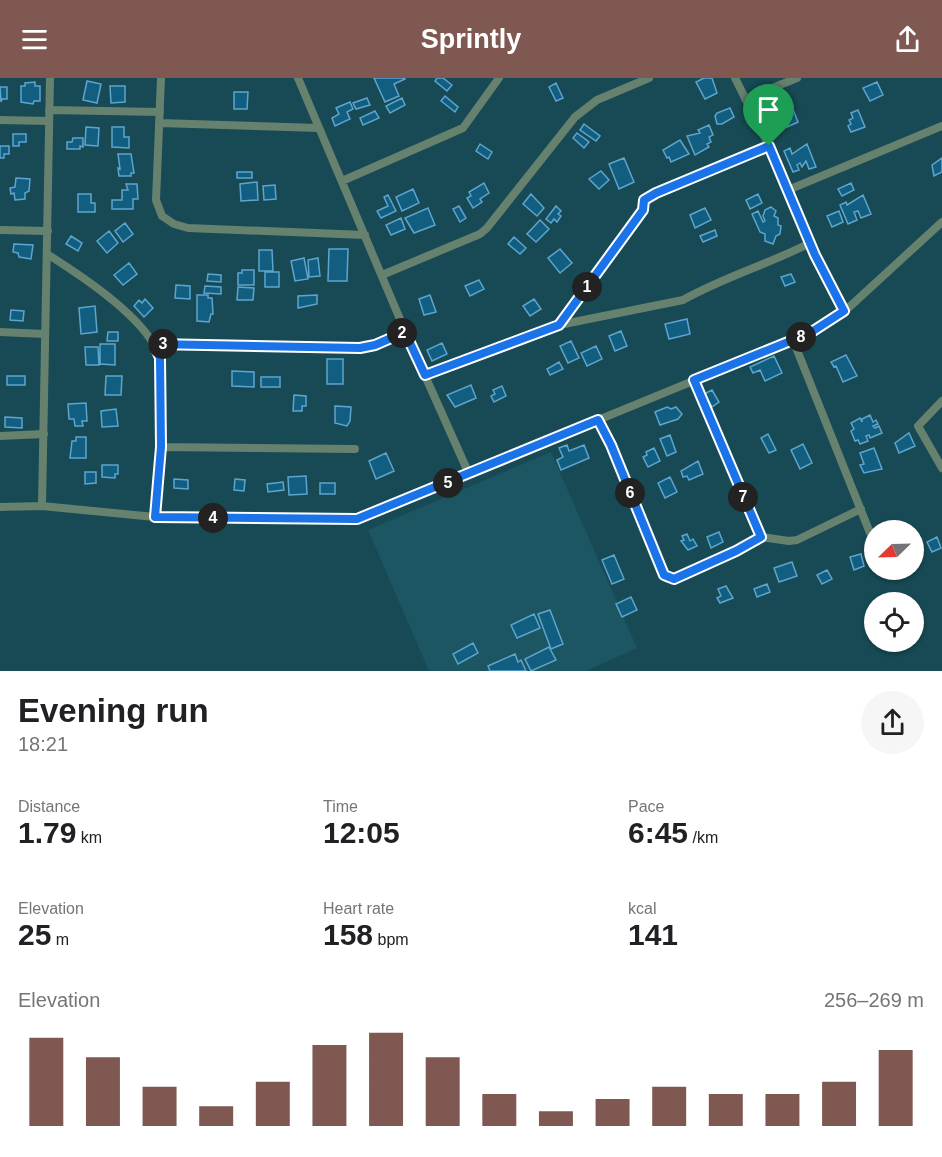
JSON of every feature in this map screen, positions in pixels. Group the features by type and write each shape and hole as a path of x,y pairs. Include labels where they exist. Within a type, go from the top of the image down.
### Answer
{"street":[{"path":"42,506 50,78"},
{"path":"161,78 156,200 162,216 168,221 188,228 226,231 365,235"},
{"path":"342,181 463,128 499,78"},
{"path":"382,275 480,234 574,117 597,100 649,78"},
{"path":"735,78 769,146 810,243 844,311"},
{"path":"745,99 796,78"},
{"path":"301,79 319,128 405,332 469,474"},
{"path":"49,110 160,112"},
{"path":"0,120 49,121"},
{"path":"159,123 319,128"},
{"path":"788,190 942,126"},
{"path":"559,325 643,210 644,200 769,146"},
{"path":"0,507 42,506 155,517 357,519 810,333 844,311 942,222"},
{"path":"0,230 48,231"},
{"path":"425,375 559,325 683,300 698,291 768,264 810,243"},
{"path":"47,254 93,284 136,324 154,344 160,358 161,447 155,517"},
{"path":"0,332 45,334"},
{"path":"154,344 360,348 375,345 405,332"},
{"path":"793,340 865,520"},
{"path":"694,380 761,537"},
{"path":"942,401 918,426 942,468"},
{"path":"598,420 611,445 664,575 668,579 674,579 736,551 761,537 797,540 861,509"},
{"path":"0,436 44,435"},
{"path":"161,447 355,449"}],"shaded area":[{"path":"551,452 637,648 586,671 429,671 368,530"}],"building":[{"path":"374,78 405,79 394,84 399,96 385,102"},
{"path":"437,78 443,78 452,85 447,91 435,81"},
{"path":"704,78 712,78 717,93 705,99 696,82"},
{"path":"87,81 101,84 97,103 83,100"},
{"path":"35,82 35,86 40,86 40,101 34,101 33,104 21,102 21,86"},
{"path":"877,82 883,95 870,101 863,88"},
{"path":"556,83 563,98 556,101 549,87"},
{"path":"110,86 125,86 125,102 111,103"},
{"path":"0,87 7,87 7,99 2,99 1,102"},
{"path":"234,92 248,92 247,109 234,109"},
{"path":"445,96 458,107 455,112 441,101"},
{"path":"367,98 370,105 356,109 353,103"},
{"path":"402,98 405,105 390,113 386,106"},
{"path":"350,102 353,109 347,112 350,119 335,126 332,118 339,114 336,108"},
{"path":"792,107 798,122 787,127 779,115"},
{"path":"730,108 734,117 722,124 717,124 715,116 717,113"},
{"path":"858,110 865,127 851,132 848,126 851,124 849,120 853,118 851,113"},
{"path":"375,111 379,118 363,125 360,118"},
{"path":"584,124 600,136 596,141 580,130"},
{"path":"709,125 713,135 709,137 711,142 707,144 709,147 695,155 687,136 700,133 698,130"},
{"path":"86,127 99,128 98,146 85,145"},
{"path":"112,127 124,127 124,137 129,137 129,148 112,147"},
{"path":"577,133 589,142 584,148 573,138"},
{"path":"13,134 26,134 26,142 19,142 19,146 13,146"},
{"path":"73,138 83,138 83,147 67,149 67,142 72,142"},
{"path":"680,140 689,154 671,162 663,150"},
{"path":"480,144 492,152 488,159 476,151"},
{"path":"807,144 816,167 809,169 806,161 802,167 800,163 797,165 799,170 793,172 784,151 790,148 792,154"},
{"path":"0,146 9,146 9,154 4,154 4,158 0,158"},
{"path":"118,154 131,154 134,173 131,173 131,176 119,176"},
{"path":"624,158 634,182 619,189 609,164"},
{"path":"942,158 942,172 934,176 932,165"},
{"path":"601,171 609,180 599,189 589,179"},
{"path":"237,172 252,172 252,178 237,178"},
{"path":"16,178 30,179 29,191 25,193 25,199 15,200 14,193 11,194 10,188 15,187"},
{"path":"257,182 258,200 241,201 240,184"},
{"path":"484,183 489,193 473,208 467,198 471,196 469,192"},
{"path":"851,183 854,190 842,196 838,189"},
{"path":"126,184 137,184 138,199 133,199 133,209 112,209 112,200 122,200 122,190 128,190"},
{"path":"275,185 276,199 264,200 263,186"},
{"path":"413,189 419,203 402,211 396,197"},
{"path":"78,194 91,194 91,203 95,203 95,212 78,212"},
{"path":"531,194 544,208 537,216 523,204"},
{"path":"758,194 762,203 750,209 746,200"},
{"path":"388,195 396,211 381,218 377,211 388,206 384,197"},
{"path":"863,195 871,214 861,218 858,211 854,212 857,220 848,224 840,205 846,202 847,205"},
{"path":"459,206 466,218 460,222 453,209"},
{"path":"556,206 561,211 558,214 561,216 557,222 554,219 551,223 546,219"},
{"path":"771,207 776,211 774,216 778,218 778,225 781,226 780,234 776,236 773,244 765,241 765,234 760,232 752,214 758,211 763,222 765,221 763,216 765,210"},
{"path":"428,208 435,225 414,233 405,218"},
{"path":"705,208 711,220 695,228 690,215"},
{"path":"839,211 843,222 832,227 827,216"},
{"path":"401,218 405,229 391,235 386,225"},
{"path":"540,220 549,229 536,242 527,234"},
{"path":"125,223 133,234 123,242 115,231"},
{"path":"715,230 717,236 703,242 700,236"},
{"path":"109,231 118,243 107,253 97,241"},
{"path":"71,236 82,243 78,251 66,244"},
{"path":"514,237 526,248 520,254 508,244"},
{"path":"14,244 33,245 31,259 19,257 18,253 13,252"},
{"path":"329,249 348,249 347,281 328,281"},
{"path":"560,249 572,263 560,273 548,258"},
{"path":"259,250 272,250 273,271 259,271"},
{"path":"304,258 308,279 295,281 291,261"},
{"path":"318,258 320,276 309,277 308,260"},
{"path":"129,263 137,274 123,285 114,275"},
{"path":"242,270 254,270 254,285 238,285 238,273 242,273"},
{"path":"265,272 279,272 279,287 265,287"},
{"path":"208,274 221,275 221,282 207,281"},
{"path":"791,274 795,282 785,286 781,277"},
{"path":"479,280 484,289 470,296 465,286"},
{"path":"176,285 190,286 190,299 175,298"},
{"path":"205,286 221,287 221,294 204,293"},
{"path":"238,287 254,288 253,300 237,300"},
{"path":"197,295 208,295 208,298 212,298 213,314 209,322 197,321"},
{"path":"317,295 317,304 298,308 298,296"},
{"path":"430,295 436,312 424,315 419,299"},
{"path":"145,299 153,308 144,317 134,306 139,300 142,303"},
{"path":"534,299 541,309 530,316 523,306"},
{"path":"95,306 97,332 81,334 79,308"},
{"path":"11,310 24,311 23,321 10,320"},
{"path":"687,319 690,334 669,339 665,324"},
{"path":"621,331 627,346 615,351 609,336"},
{"path":"108,332 118,332 118,341 107,341"},
{"path":"571,341 579,358 568,363 560,346"},
{"path":"442,343 447,354 432,361 427,350"},
{"path":"100,344 115,344 115,365 100,364"},
{"path":"596,346 602,359 587,366 581,353"},
{"path":"85,347 98,347 99,365 86,365"},
{"path":"846,355 857,376 843,382 836,366 834,367 831,362"},
{"path":"774,356 782,373 765,381 760,370 753,373 750,367"},
{"path":"327,359 343,359 343,384 327,384"},
{"path":"559,362 563,369 550,375 547,369"},
{"path":"232,371 254,372 254,387 232,386"},
{"path":"7,376 25,376 25,385 7,385"},
{"path":"106,376 122,376 121,395 105,395"},
{"path":"261,377 280,377 280,387 261,387"},
{"path":"471,385 476,398 455,407 447,395"},
{"path":"502,386 506,396 494,402 491,396 495,394 493,390"},
{"path":"712,390 719,402 712,407 704,394"},
{"path":"294,395 306,396 306,406 302,406 302,411 293,411"},
{"path":"86,403 87,421 82,421 83,426 75,426 74,419 69,419 68,404"},
{"path":"335,406 351,407 350,421 347,426 335,423"},
{"path":"667,407 671,409 676,407 682,414 678,419 660,425 655,412"},
{"path":"116,409 118,426 102,427 101,411"},
{"path":"870,415 873,422 876,420 878,424 873,426 875,428 879,426 882,433 870,438 869,435 866,436 868,441 860,444 858,440 855,441 851,423 860,418 862,422 862,419"},
{"path":"5,417 22,418 22,428 5,427"},
{"path":"909,433 915,446 899,453 895,443"},
{"path":"768,434 776,450 769,453 761,438"},
{"path":"670,435 676,452 667,456 660,439"},
{"path":"76,437 86,437 86,458 70,458 72,441 76,441"},
{"path":"803,444 812,463 800,469 791,450"},
{"path":"567,445 569,451 584,445 589,458 561,470 557,460 563,457 559,448"},
{"path":"654,448 660,461 648,467 643,457 647,455 646,452"},
{"path":"874,448 882,469 864,473 860,465 864,464 860,453"},
{"path":"386,453 394,471 376,479 369,461"},
{"path":"698,461 703,474 689,480 687,476 683,477 681,471"},
{"path":"102,465 118,465 118,474 115,474 115,478 102,477"},
{"path":"85,472 96,472 96,483 85,484"},
{"path":"306,476 307,494 289,495 288,477"},
{"path":"670,477 677,492 665,498 658,483"},
{"path":"174,479 188,480 188,489 174,488"},
{"path":"235,479 245,480 244,491 234,490"},
{"path":"283,482 284,490 268,492 267,484"},
{"path":"320,483 335,483 335,494 320,494"},
{"path":"719,532 723,542 711,548 707,537"},
{"path":"687,534 690,541 693,539 697,546 688,550 681,541 684,540 682,536"},
{"path":"937,537 941,548 932,552 927,542"},
{"path":"861,554 864,566 854,570 850,557"},
{"path":"614,555 624,579 612,584 602,560"},
{"path":"792,562 797,576 779,582 774,568"},
{"path":"827,570 832,579 822,584 817,575"},
{"path":"767,584 770,592 757,597 754,589"},
{"path":"726,586 733,598 720,603 717,598 721,596 718,589"},
{"path":"631,597 637,610 622,617 616,604"},
{"path":"550,610 563,644 551,649 538,614"},
{"path":"534,614 540,628 517,638 511,625"},
{"path":"473,643 478,653 458,664 453,654"},
{"path":"549,647 556,660 531,671 525,659"},
{"path":"515,654 518,662 521,660 526,671 490,671 488,666"}],"route":[{"path":"769,146 815,255 844,311 810,333 694,380 761,537 674,579 668,579 664,575 611,445 598,420 379,512 357,519 155,517 161,447 160,358 154,344 360,348 375,345 405,332 425,375 559,325 643,210 644,200 769,146"}]}
